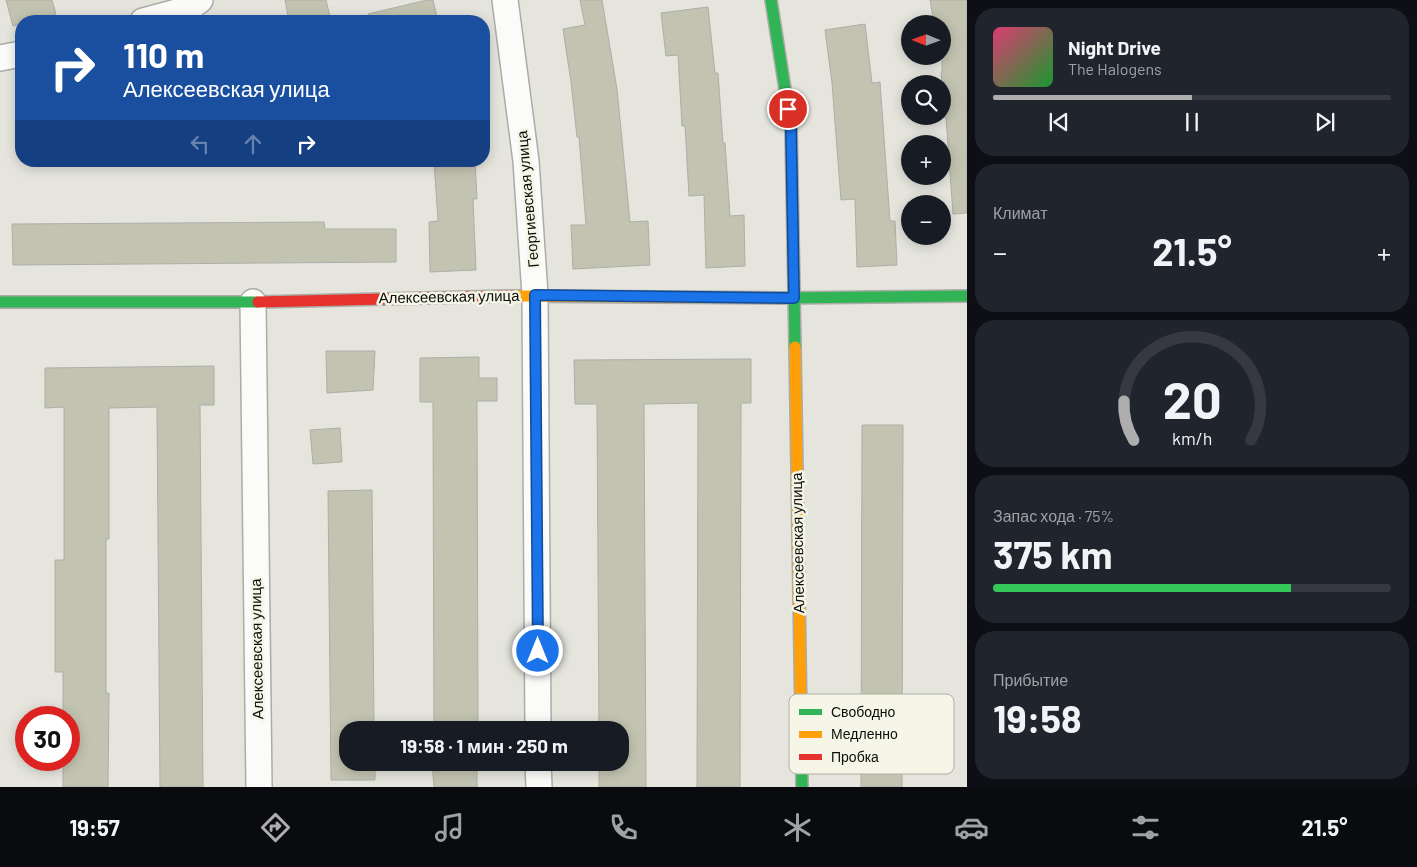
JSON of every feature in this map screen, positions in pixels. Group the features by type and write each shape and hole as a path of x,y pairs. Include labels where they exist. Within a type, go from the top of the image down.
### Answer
{"street":[{"path":"166,15 188,9 200,0"},
{"name":"Георгиевская улица","path":"505,0 526,161 535,295 538,721"},
{"path":"771,0 791,127 794,298"},
{"path":"0,58 15,55"},
{"name":"Алексеевская улица","path":"0,302 253,302 535,295 794,298 967,296"},
{"name":"Алексеевская улица","path":"794,298 800,694"},
{"name":"Алексеевская улица","path":"253,302 258,787"},
{"path":"538,771 539,787"},
{"name":"Алексеевская улица","path":"802,774 802,787"}],"building":[{"path":"6,0 52,0 56,14 15,15 15,26 13,26"},
{"path":"285,0 326,0 330,15 288,15"},
{"path":"433,0 437,15 368,15"},
{"path":"580,0 602,0 617,89 630,222 648,221 650,265 573,269 571,225 586,225 579,137 577,137 563,29 585,25"},
{"path":"930,0 967,0 967,213 953,214 951,135 947,135 947,125 951,125 951,75 941,75 941,72 942,65 951,65 951,15 932,15"},
{"path":"708,7 715,73 718,73 730,216 744,215 745,266 706,268 704,195 689,196 685,126 682,126 678,55 666,56 661,13"},
{"path":"865,24 872,83 880,82 890,221 895,221 897,265 857,267 855,199 841,200 832,83 825,30"},
{"path":"434,167 475,167 477,199 473,199 476,270 430,272 429,222 438,221"},
{"path":"324,222 325,229 396,229 396,262 13,265 12,224"},
{"path":"326,351 375,351 373,390 327,393"},
{"path":"479,357 479,378 497,378 497,401 477,401 478,721 434,721 433,402 420,402 420,358"},
{"path":"751,359 751,403 741,403 740,787 697,787 698,403 644,404 646,787 599,787 599,771 629,771 629,721 599,721 597,404 575,404 574,360"},
{"path":"214,366 214,405 200,405 203,787 160,787 157,407 109,408 109,539 106,539 106,693 109,693 108,787 63,787 63,771 80,771 80,706 63,706 63,672 55,672 55,560 64,560 64,407 45,408 45,368"},
{"path":"862,425 903,425 902,694 861,694"},
{"path":"340,428 342,462 313,464 310,430"},
{"path":"372,490 374,721 339,721 339,771 375,771 375,780 331,780 328,491"},
{"path":"433,771 477,771 477,787 434,787"},
{"path":"861,774 902,774 902,787 861,787"}],"traffic: fast":[{"path":"771,0 791,127 795,347"},
{"path":"781,298 967,296"},
{"path":"0,302 258,302"},
{"path":"802,774 802,787"}],"traffic: slow":[{"path":"515,296 781,298"},
{"path":"795,347 801,694"}],"traffic: jam":[{"path":"258,302 515,296"}],"route":[{"path":"538,651 535,295 794,298 791,127 788,109"}]}
